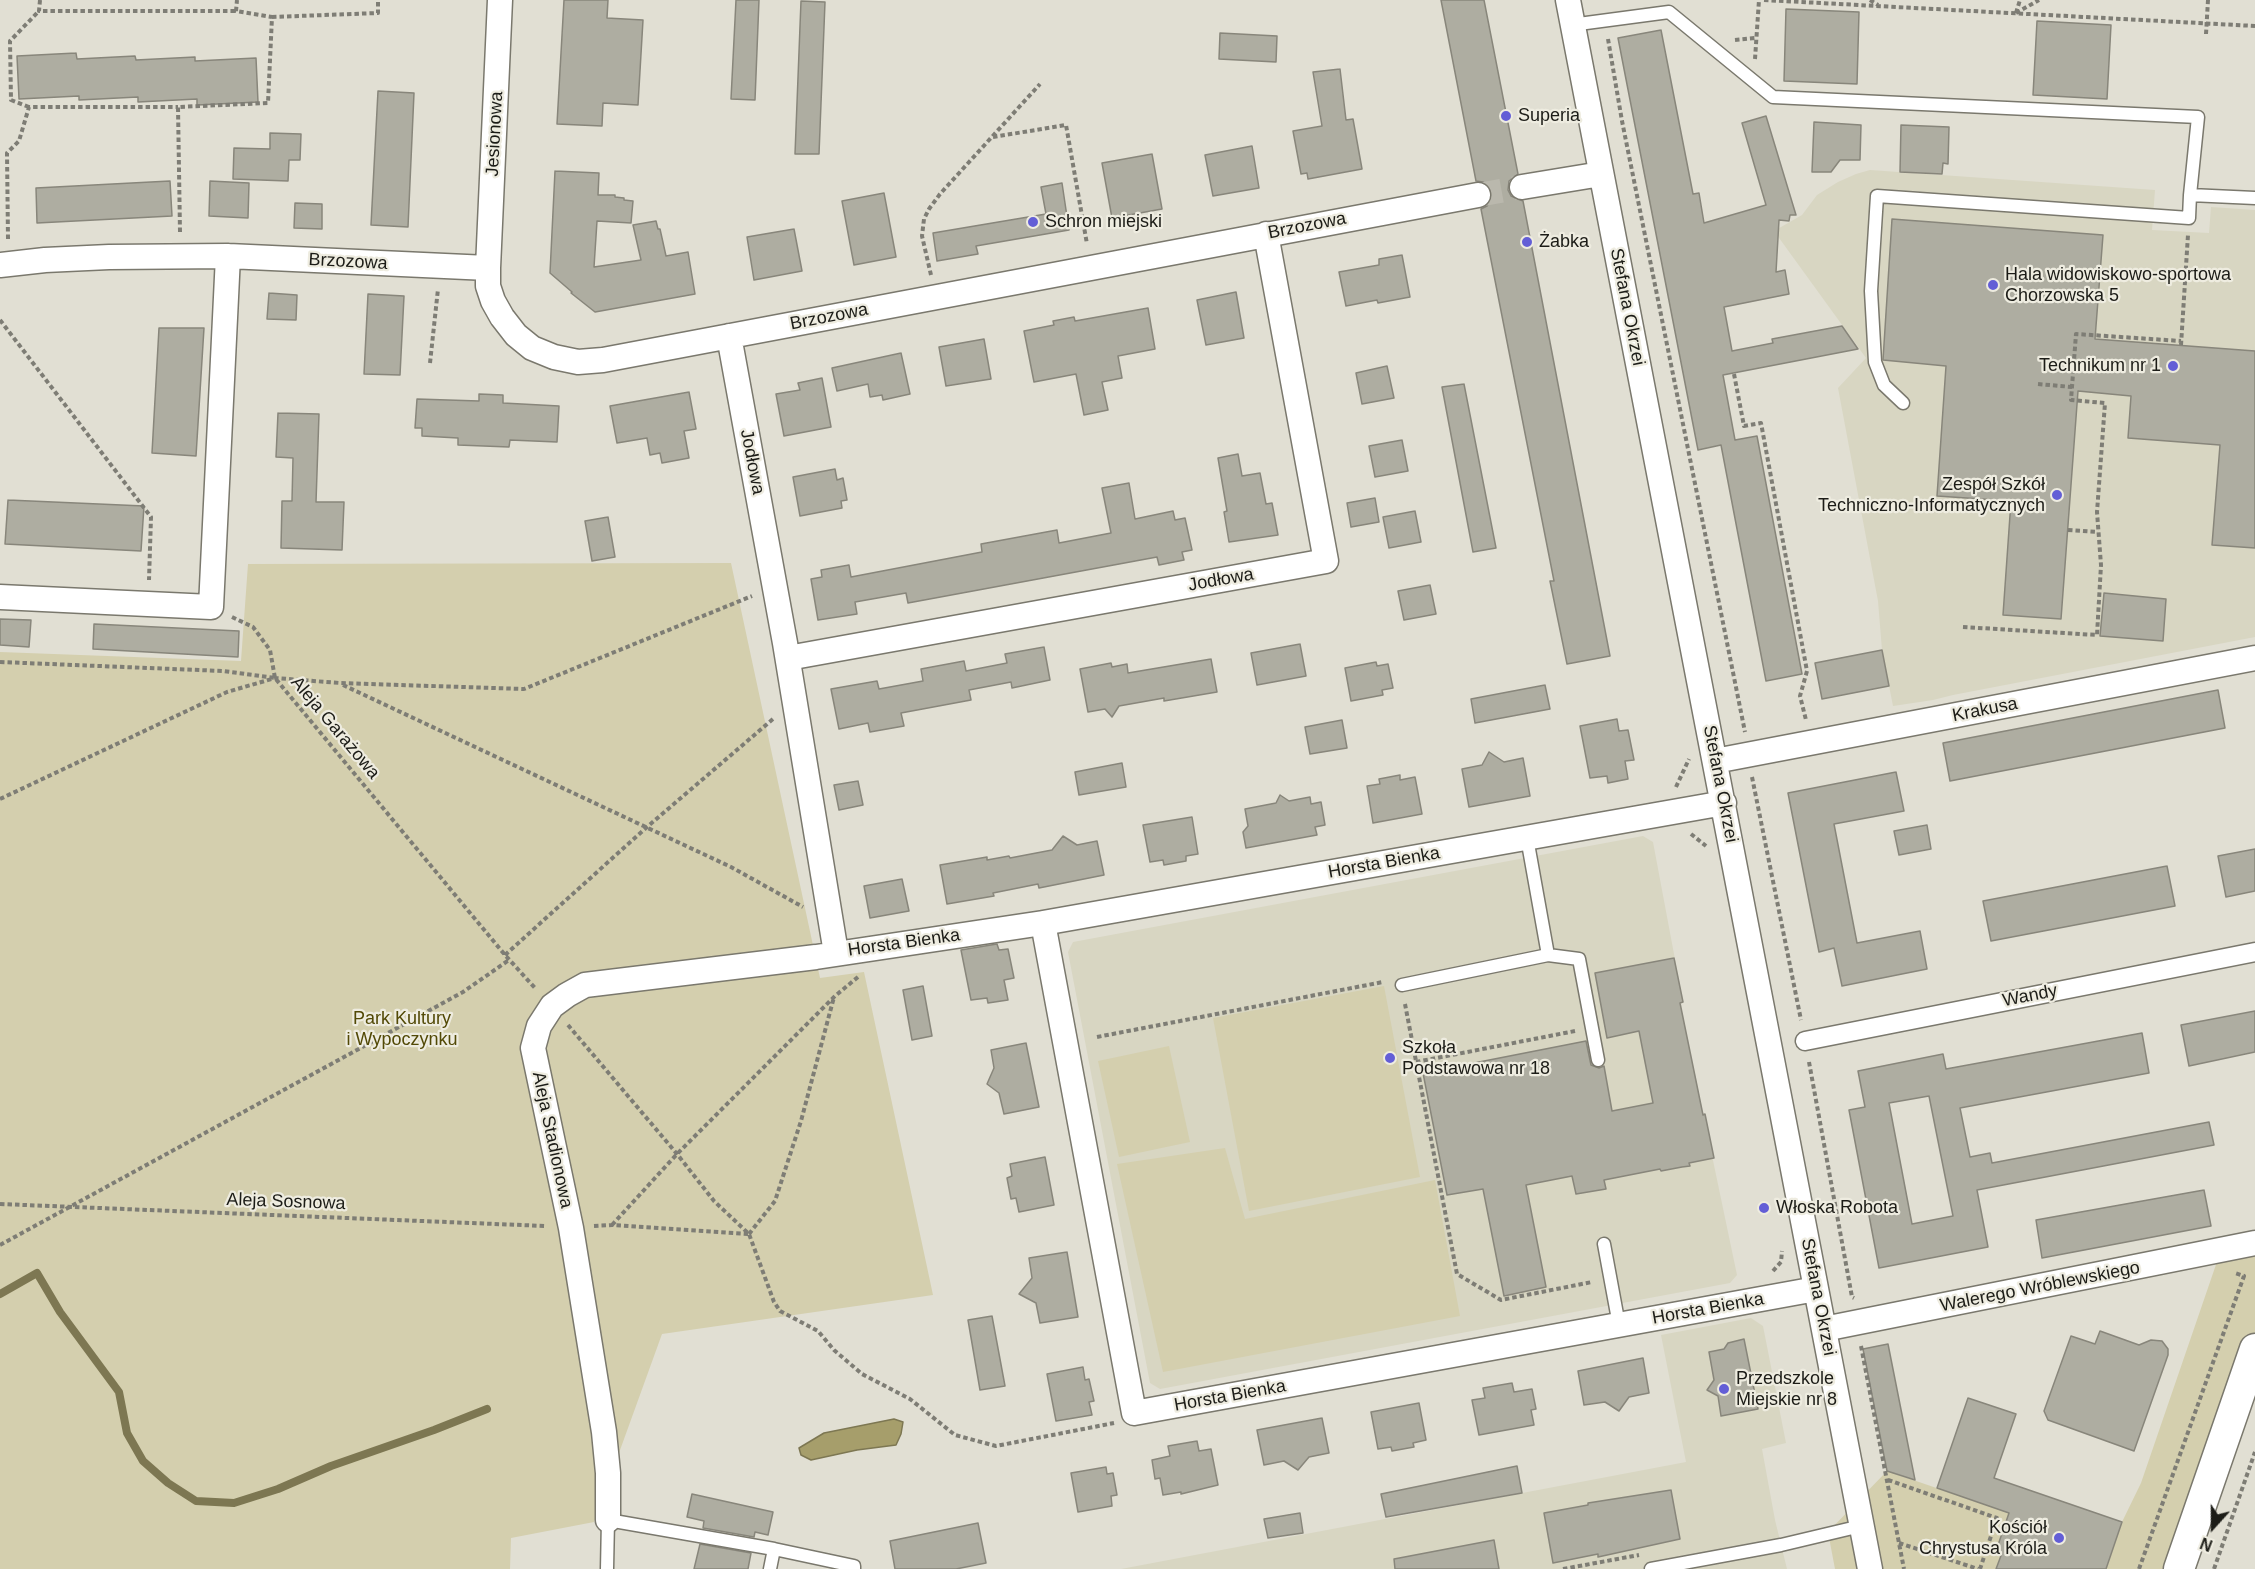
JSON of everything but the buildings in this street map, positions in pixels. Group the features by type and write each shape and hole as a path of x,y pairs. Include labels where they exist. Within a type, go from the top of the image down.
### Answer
{"street":[{"name":"Jesionowa","path":"488,268 500,0"},
{"name":"Stefana Okrzei","path":"1568,0 1870,1569"},
{"path":"1522,187 1601,174"},
{"name":"Brzozowa","path":"4,256 45,260 228,256 488,268 488,286 502,317 516,335 532,348 554,357 578,362 603,360 1478,195"},
{"name":"Jodłowa","path":"788,658 1326,561 1266,234"},
{"path":"0,597 211,607 228,256"},
{"name":"Jodłowa","path":"729,336 788,658 836,953"},
{"name":"Krakusa","path":"1715,761 2255,658"},
{"name":"Horsta Bienka","path":"836,953 1043,923 1724,803"},
{"name":"Horsta Bienka","path":"1043,923 1134,1413 1816,1289"},
{"name":"Wandy","path":"1805,1041 2255,952"},
{"name":"Aleja Stadionowa","path":"608,1520 608,1473 604,1432 572,1228 533,1048 539,1026 552,1006 585,985 836,953"},
{"name":"Walerego Wróblewskiego","path":"1824,1329 2255,1244"},
{"path":"2179,1569 2255,1348"}],"lane":[{"path":"1572,25 1669,12 1773,97 2198,117 2189,218 1877,196 1871,291 1875,362 1884,385 1904,403"},
{"path":"2190,195 2255,198"},
{"path":"1527,838 1548,955"},
{"path":"1402,985 1548,955 1579,959 1598,1060"},
{"path":"1604,1244 1619,1325"},
{"path":"608,1520 774,1549 854,1566 854,1569"},
{"name":"Aleja Stadionowa","path":"607,1569 608,1520"},
{"path":"1651,1569 1781,1545 1862,1526"},
{"path":"770,1569 774,1549"}],"path":[{"path":"40,0 39,11 10,41 11,100 29,107 178,107 268,104 272,17"},
{"path":"236,11 237,0"},
{"path":"39,11 236,11 272,17 378,13 378,0"},
{"path":"1754,82 1759,0"},
{"path":"1764,0 2255,26"},
{"path":"1870,0 1879,6"},
{"path":"2016,13 2020,0"},
{"path":"2016,13 2039,0"},
{"path":"2206,34 2208,0"},
{"path":"1608,34 1622,121 1746,735"},
{"path":"931,275 922,236 924,219 940,194 1040,84"},
{"path":"4,256 7,153 19,141 29,107"},
{"path":"178,107 180,242"},
{"path":"992,137 1066,125 1088,250"},
{"path":"1963,627 2097,635 2101,565 2097,512 2105,403 2071,400 2076,334 2181,343 2189,218"},
{"path":"920,278 942,273"},
{"path":"0,320 151,517 148,604"},
{"path":"1734,374 1744,426 1761,423 1807,671 1800,696 1807,724"},
{"path":"2038,384 2072,387"},
{"path":"2068,530 2098,532"},
{"path":"0,800 227,692 275,678 339,683 524,689 755,595 757,605"},
{"path":"211,607 253,627 270,650 275,678"},
{"name":"Aleja Garażowa","path":"0,662 223,671 275,678 505,955 552,1006 714,1201 749,1234"},
{"path":"339,683 731,867 804,908"},
{"path":"505,955 646,827 778,715"},
{"path":"1675,791 1685,766"},
{"path":"1752,776 1805,1041 1852,1298 1858,1298"},
{"path":"0,1245 463,992 510,960"},
{"path":"749,1234 612,1225 677,1154 835,996 860,975"},
{"path":"1097,1037 1401,978 1457,1274 1501,1300 1610,1278"},
{"path":"749,1234 775,1201 801,1121 835,996"},
{"path":"1416,1062 1592,1028"},
{"name":"Aleja Sosnowa","path":"0,1204 572,1228"},
{"path":"749,1234 774,1302 780,1311 818,1330 834,1350 862,1374 910,1399 955,1435 996,1446 1125,1421"},
{"path":"1772,1272 1780,1262 1783,1247"},
{"path":"2139,1569 2244,1276"},
{"path":"1861,1346 1904,1569"},
{"path":"2214,1569 2255,1452"},
{"path":"1888,1479 1997,1518 1979,1569 1899,1543"}],"shaded area":[{"name":"Zespół Szkół Techniczno-Informatycznych","path":"1870,170 2155,190 2152,230 2209,233 2211,207 2255,210 2255,637 1893,706 1882,650 1878,601 1838,388 1866,358 1774,231 1802,215 1817,195 1838,182"},
{"name":"Szkoła Podstawowa nr 18","path":"1643,836 1653,842 1683,1002 1680,1003 1737,1275 1730,1283 1160,1389 1150,1383 1068,952 1073,942"},
{"path":"1751,1318 1763,1326 1786,1443 1762,1449 1787,1569 1121,1569 1686,1462 1661,1335"},
{"path":"894,1419 903,1422 896,1445 857,1450 811,1460 801,1455 799,1448 824,1433"}],"green space":[{"name":"Park Kultury i Wypoczynku","path":"731,563 820,978 864,972 933,1295 662,1334 594,1522 511,1538 510,1569 0,1569 0,652 241,661 248,564"},
{"path":"1384,986 1420,1177 1249,1211 1213,1018"},
{"path":"1169,1046 1190,1142 1119,1157 1098,1061"},
{"path":"1225,1148 1245,1219 1435,1180 1460,1316 1163,1372 1117,1164"},
{"path":"2255,1243 2255,1341 2170,1569 2106,1569 2122,1522 2141,1483 2221,1250"},
{"path":"1887,1471 2015,1515 1996,1569 1835,1569 1828,1532"}],"waterway":[{"path":"0,1294 37,1273 60,1312 119,1392 127,1433 143,1461 168,1483 196,1501 234,1503 278,1489 331,1466 487,1409"}],"tunnel":[{"path":"1478,195 1522,187"}],"place":[{"name":"Superia","path":"1506,116"},
{"name":"Schron miejski","path":"1033,222"},
{"name":"Żabka","path":"1527,242"},
{"name":"Hala widowiskowo-sportowa Chorzowska 5","path":"1993,285"},
{"name":"Technikum nr 1","path":"2173,366"},
{"name":"Zespół Szkół Techniczno-Informatycznych","path":"2057,495"},
{"name":"Szkoła Podstawowa nr 18","path":"1390,1058"},
{"name":"Włoska Robota","path":"1764,1208"},
{"name":"Przedszkole Miejskie nr 8","path":"1724,1389"},
{"name":"Kościół Chrystusa Króla","path":"2059,1538"}]}
